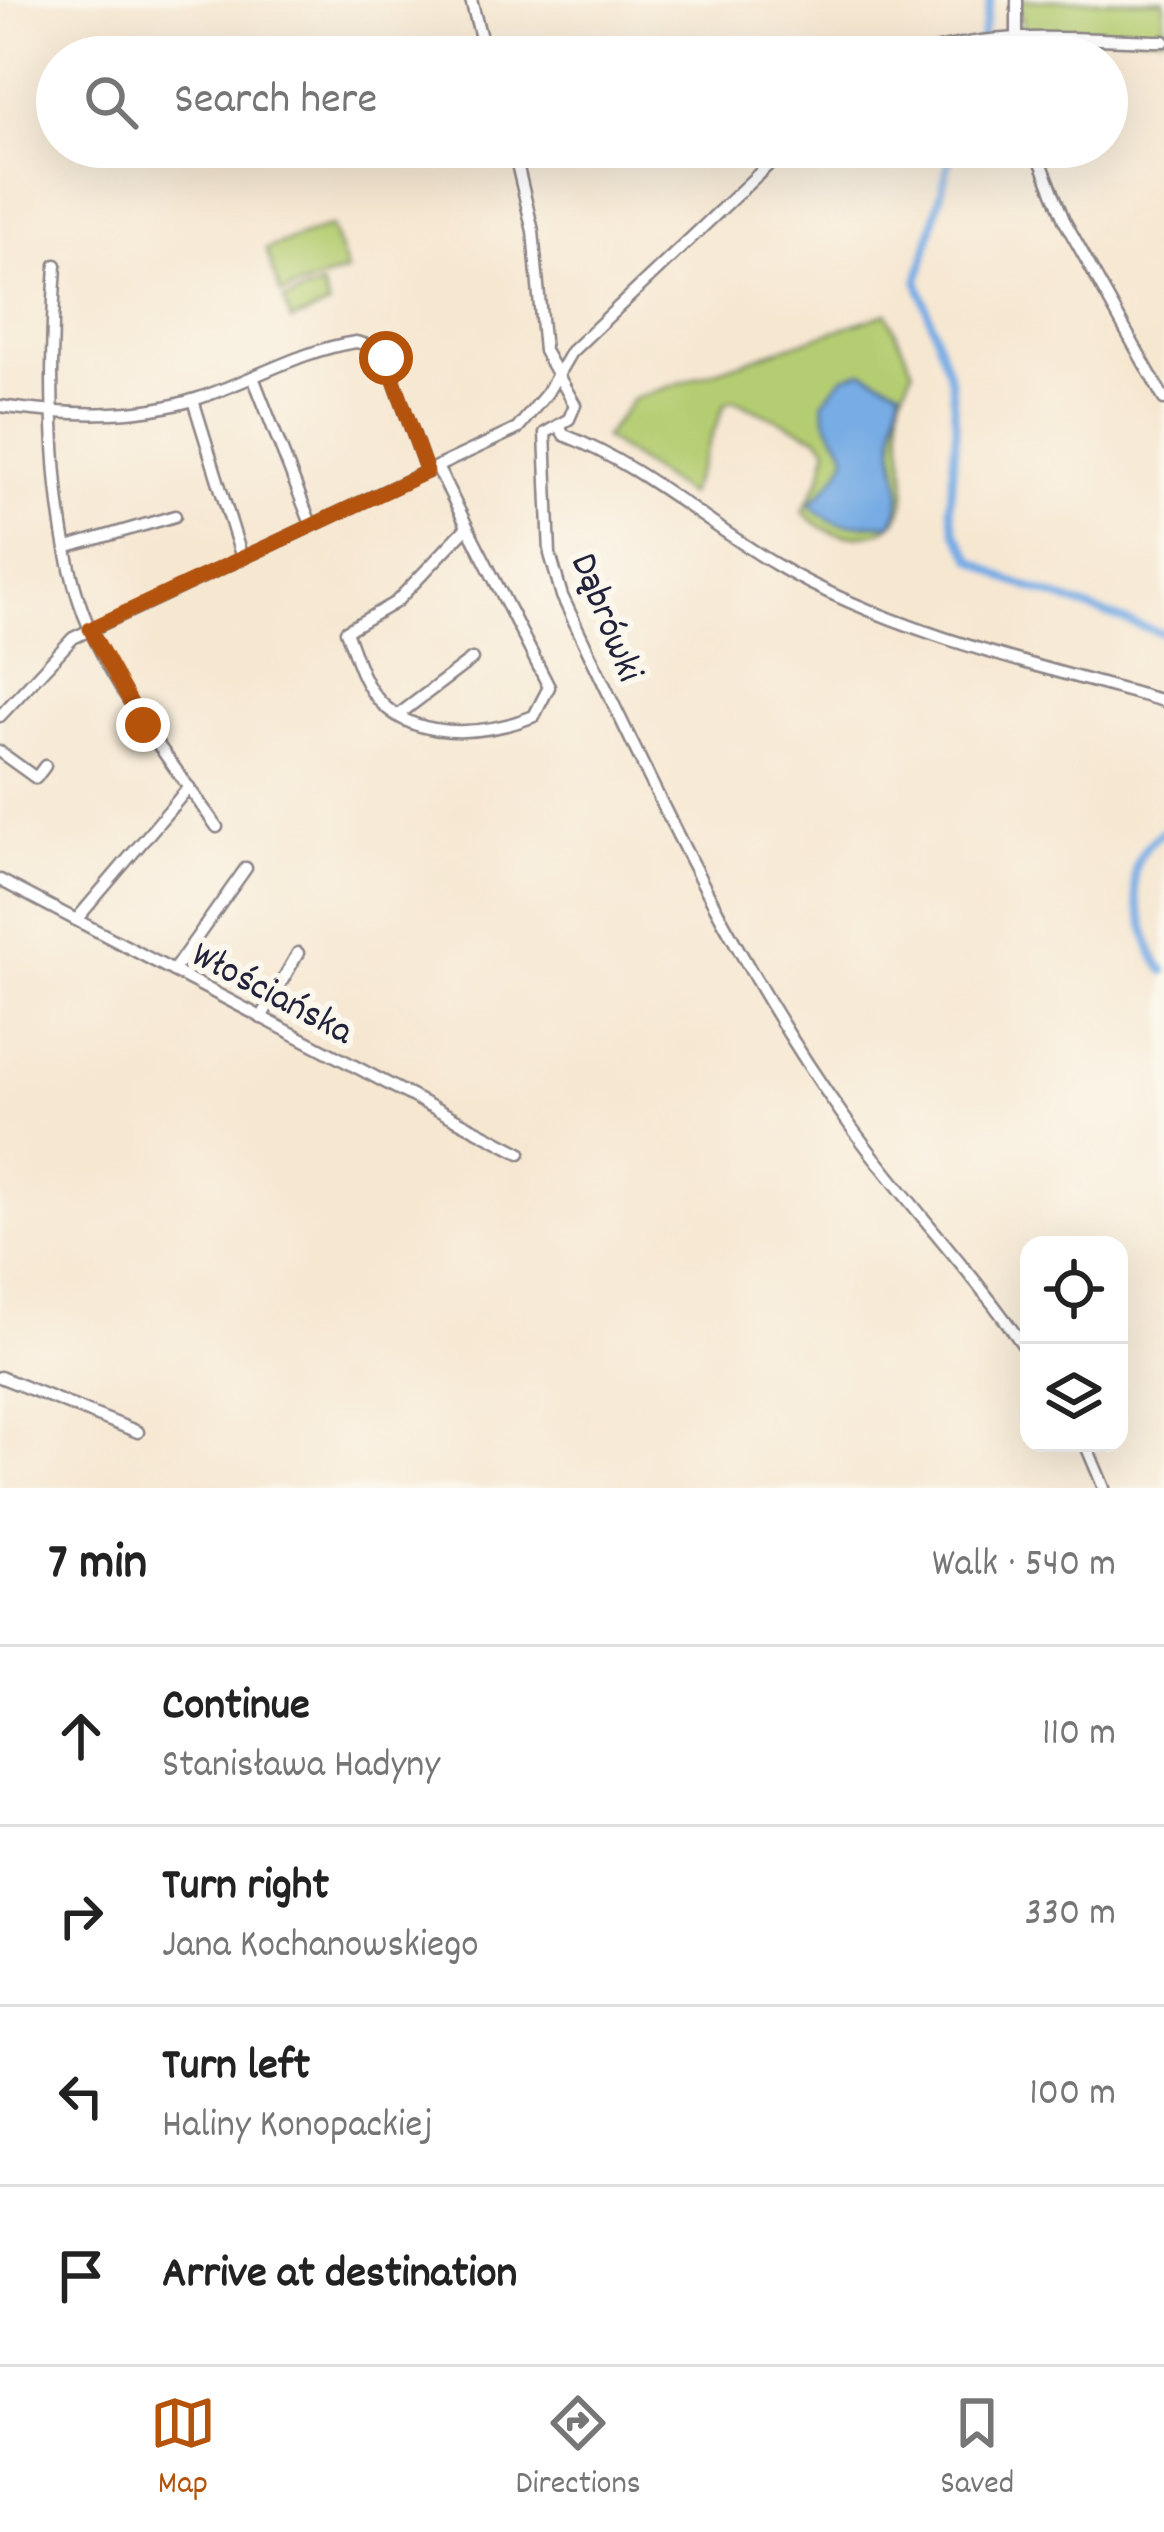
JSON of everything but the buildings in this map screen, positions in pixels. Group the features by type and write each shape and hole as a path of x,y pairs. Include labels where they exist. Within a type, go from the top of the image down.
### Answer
{"street":[{"path":"471,0 480,36"},
{"path":"1015,36 1017,0"},
{"path":"1128,41 1164,41"},
{"path":"518,168 533,231 543,347 571,395 574,413 559,425 564,435 686,503 801,578 969,646 1164,701"},
{"path":"0,716 53,653 90,629 524,423 575,348 765,168"},
{"path":"1043,168 1064,220 1164,399"},
{"path":"56,265 49,375 68,547 90,629 158,744 217,826"},
{"path":"0,406 53,413 123,413 193,400 356,342 376,346 432,470 467,527 549,687 534,716 522,721 439,731 398,715 374,695 346,631 396,602 467,527"},
{"path":"543,347 556,356 575,348"},
{"path":"253,377 311,524"},
{"path":"547,393 571,395"},
{"path":"193,400 242,558"},
{"name":"Dąbrówki","path":"559,425 548,428 545,436 550,554 562,596 717,915 843,1116 965,1264 1022,1344"},
{"path":"68,547 116,538 175,516"},
{"path":"398,715 472,659"},
{"path":"0,752 36,778 45,766"},
{"path":"76,920 188,787"},
{"path":"173,971 246,868"},
{"name":"Włościańska","path":"0,881 520,1153"},
{"path":"261,1018 298,953"},
{"path":"0,1376 138,1432"},
{"path":"1088,1452 1104,1488"}],"green space":[{"path":"1020,0 1164,0 1164,36 1024,33"},
{"path":"331,226 347,271 281,294 266,249"},
{"path":"322,286 329,306 291,321 284,300"},
{"path":"887,313 913,370 900,405 903,505 896,520 883,530 844,535 829,531 803,512 821,477 828,447 817,437 734,400 725,404 688,495 604,438 633,399"}],"water":[{"path":"862,371 901,388 894,441 900,500 890,525 838,523 810,504 846,456 826,419 823,401 844,376"}],"waterway":[{"path":"982,36 991,0"},
{"path":"948,168 918,282 951,381 956,428 950,505 955,531 973,560 1010,581 1164,634"},
{"path":"1164,831 1142,852 1134,874 1148,938 1164,971"}],"route":[{"path":"143,725 90,629 427,472 386,358"}]}
